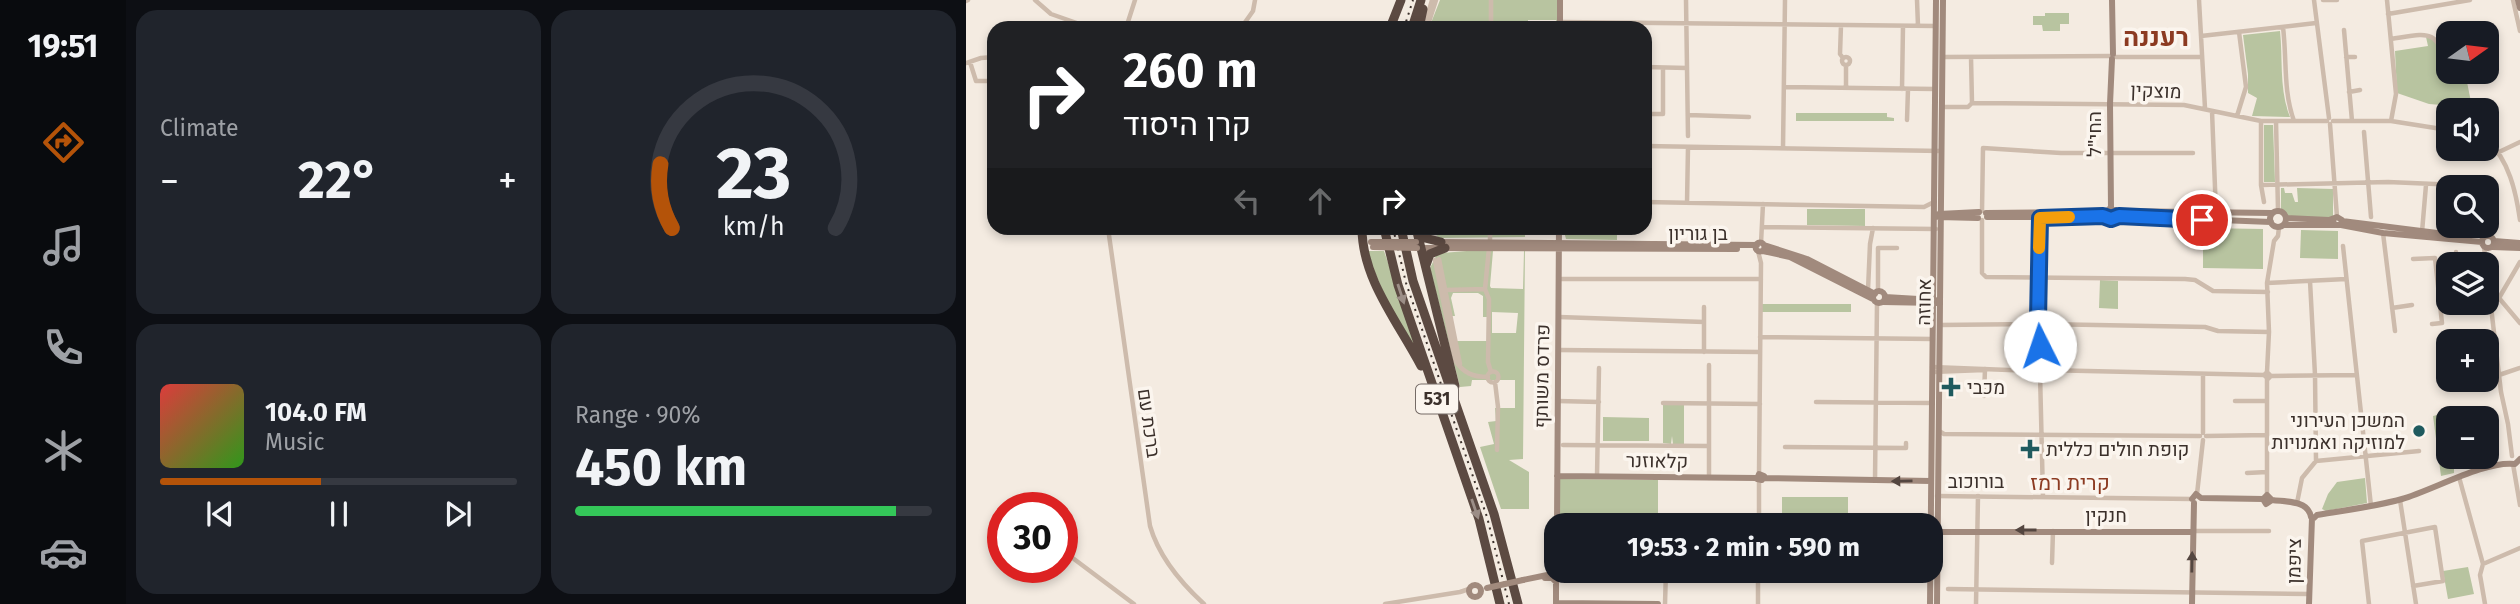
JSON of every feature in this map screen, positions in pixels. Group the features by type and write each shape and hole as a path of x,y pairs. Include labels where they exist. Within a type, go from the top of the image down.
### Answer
{"highway":[{"path":"1394,21 1401,0"},
{"path":"1415,21 1423,0"},
{"path":"1423,0 1423,21"},
{"path":"1365,235 1372,276 1422,369 1461,469"},
{"name":"531","path":"1386,235 1401,294 1493,569 1499,604"},
{"name":"531","path":"1403,235 1413,281 1494,514 1518,604"},
{"path":"1417,235 1468,440"},
{"path":"1423,235 1443,245"},
{"path":"1429,281 1427,258 1443,245"}],"street":[{"path":"1035,0 1051,14 1071,21"},
{"path":"1128,21 1135,0"},
{"path":"1246,21 1253,11 1255,0"},
{"path":"1426,21 1434,0"},
{"path":"1491,0 1491,21"},
{"path":"1560,0 1560,21"},
{"path":"1686,0 1688,136"},
{"path":"1783,148 1785,0"},
{"path":"1917,0 1917,26"},
{"name":"אחוזה","path":"1934,513 1931,491 1936,405 1933,288 1939,215 1936,89 1942,57 1936,26 1937,0"},
{"name":"אחוזה","path":"1938,151 1942,107 1943,0"},
{"name":"החי\"ל","path":"2112,0 2112,213"},
{"path":"2199,0 2205,108"},
{"path":"2314,0 2330,121 2337,221"},
{"path":"2323,0 2337,0"},
{"path":"2387,0 2396,94 2391,121"},
{"path":"2388,13 2466,0"},
{"path":"2516,0 2520,8"},
{"path":"2516,0 2520,31"},
{"path":"2201,36 2316,23"},
{"path":"1652,24 1936,26"},
{"path":"1841,25 1840,54 1843,65 1846,66 1846,88"},
{"path":"1903,26 1907,120"},
{"path":"2283,27 2286,97 2294,121"},
{"path":"2344,30 2352,121"},
{"path":"2237,116 2246,87 2239,32"},
{"path":"2391,39 2431,36 2436,40"},
{"path":"1942,57 2202,57"},
{"path":"1971,57 1972,103"},
{"path":"2346,58 2355,57"},
{"path":"987,58 968,62 976,81 987,81"},
{"path":"1652,67 1687,68"},
{"path":"1652,114 1663,114 1663,68"},
{"path":"1784,87 1936,89"},
{"path":"2349,92 2360,90"},
{"name":"מוצקין","path":"1942,107 1968,107 1972,103 2184,105 2261,121 2391,121 2436,128"},
{"path":"2212,111 2216,213"},
{"path":"1688,115 1749,117"},
{"path":"2261,121 2261,185 2264,202"},
{"path":"2271,222 2278,185 2276,121"},
{"path":"2364,132 2371,217"},
{"path":"2520,142 2499,152 2511,180 2520,220"},
{"path":"1652,146 1938,151"},
{"path":"1688,147 1688,203"},
{"path":"2193,153 2061,153 1983,148 1984,276 2185,279 2195,280 2213,291 2268,292"},
{"path":"2261,185 2368,183 2436,185"},
{"path":"2422,232 2426,185"},
{"path":"1652,202 1924,207 1938,202 1950,215"},
{"path":"1759,513 1760,247 1763,204"},
{"path":"1939,215 2283,212 2283,223 2274,241 2267,283 2267,498"},
{"path":"2112,213 2283,223 2337,221 2488,244"},
{"path":"1762,227 1937,227 1950,215"},
{"path":"2040,215 2038,324 2043,497"},
{"path":"2337,221 2383,233 2520,246"},
{"name":"אחוזה","path":"1936,337 1940,325 1935,305 1940,235 1937,227"},
{"path":"1873,228 1870,244 1877,297"},
{"path":"2383,233 2395,331"},
{"name":"ברכת עם","path":"1109,235 1150,526 1163,558 1204,604"},
{"path":"1490,235 1485,289 1489,299 1490,382 1495,382"},
{"name":"פרדס משותף","path":"1557,513 1559,235"},
{"path":"2488,252 2489,238"},
{"name":"בן גוריון","path":"1369,245 1760,247 1790,257 1877,297 1935,305"},
{"path":"2343,246 2371,506"},
{"path":"1875,481 1878,248 1897,248"},
{"path":"2413,259 2435,258 2436,267"},
{"path":"1467,372 1458,359 1437,259 1455,360 1461,369 1467,372 1479,377 1490,374 1499,376 1495,382 1498,407 1497,450"},
{"path":"2520,262 2518,271 2499,298 2520,323"},
{"path":"1559,279 1760,279"},
{"path":"2267,283 2346,279"},
{"path":"2297,503 2302,478 2316,461 2310,281"},
{"path":"1922,302 1933,288"},
{"path":"1445,290 1485,289"},
{"path":"2392,308 2412,306"},
{"path":"1704,307 1704,352"},
{"path":"2432,324 2442,323 2441,315"},
{"path":"1559,317 1704,322"},
{"path":"1940,325 2205,327 2218,331 2269,332"},
{"path":"1760,337 1936,337"},
{"path":"1559,350 1760,352"},
{"path":"1709,365 1709,478"},
{"path":"1597,476 1600,368"},
{"path":"2520,368 2499,375 2520,505"},
{"path":"1936,369 2357,376"},
{"path":"1984,396 1985,369"},
{"path":"2192,604 2192,531 2203,436 2203,374"},
{"path":"1558,401 1599,402"},
{"path":"2235,401 2267,401"},
{"path":"1816,402 1936,405"},
{"path":"1663,404 1760,404"},
{"name":"אחוזה","path":"1936,405 1939,431 1938,513"},
{"path":"1939,431 1944,434 2267,435"},
{"path":"1785,447 1906,448 1906,443"},
{"path":"1563,445 1709,446"},
{"path":"2316,461 2420,451"},
{"path":"2313,515 2400,500 2459,477 2514,460"},
{"path":"2246,473 2267,472"},
{"name":"קלאוזנר","path":"1557,476 1931,481"},
{"path":"2459,477 2483,564 2480,575 2485,604"},
{"name":"בורוכוב","path":"1931,491 1938,497 2267,498 2304,505 2313,515"},
{"path":"1976,604 1978,496"},
{"path":"2400,500 2416,604"},
{"name":"ציפמן","path":"2309,604 2313,515"},
{"path":"2369,604 2362,541 2435,527 2443,581 2413,586"},
{"name":"חנקין","path":"1943,531 2269,531"},
{"path":"2052,563 2053,531"},
{"path":"2483,564 2520,548"},
{"path":"1078,562 1134,604"},
{"path":"1385,604 1460,592 1476,597 1482,590 1544,576"},
{"path":"1523,580 1544,578"},
{"path":"1556,583 1556,603 1658,604"},
{"path":"1665,604 1666,583"},
{"path":"1758,583 1758,604"},
{"name":"אחוזה","path":"1930,583 1930,604"},
{"name":"אחוזה","path":"1936,604 1937,583"},
{"path":"1470,593 1475,584 1482,590"},
{"path":"1948,589 2309,594"}],"green space":[{"path":"1440,0 1558,0 1558,21 1432,21"},
{"path":"2045,13 2069,13 2069,24 2060,24 2060,31 2043,31 2042,25 2033,25 2033,16 2045,16"},
{"path":"2280,31 2283,85 2290,117 2252,116 2257,98 2248,93 2243,35"},
{"path":"2426,37 2436,40 2436,84 2467,84 2470,98 2436,98 2436,105 2397,93 2395,51 2428,46"},
{"path":"1796,113 1887,113 1887,117 1894,118 1894,121 1796,121"},
{"path":"2264,125 2273,125 2275,182 2264,182"},
{"path":"2281,188 2284,188 2285,193 2292,193 2295,202 2298,202 2297,188 2333,189 2333,218 2288,217 2281,210"},
{"path":"1807,209 1865,209 1865,226 1807,225"},
{"path":"2203,228 2263,229 2263,269 2203,268"},
{"path":"2301,230 2338,231 2338,259 2300,258"},
{"path":"1431,235 1525,235 1525,237 1441,238"},
{"path":"1565,235 1617,235 1617,240 1566,239"},
{"path":"1525,249 1523,459 1509,460 1529,472 1529,509 1501,509 1480,447 1494,444 1488,422 1496,421 1495,408 1515,408 1515,380 1472,380 1471,386 1460,387 1430,268 1436,256 1442,253","holes":["1493,251 1524,251 1523,289 1491,288","1453,293 1478,293 1483,296 1483,317 1487,317 1487,341 1454,341 1450,316 1455,316 1451,298","1492,312 1518,313 1516,333 1492,333"]},
{"path":"1366,251 1384,251 1424,368 1387,301"},
{"path":"2100,280 2118,281 2118,309 2099,308"},
{"path":"1762,304 1851,304 1851,312 1762,312"},
{"path":"1663,404 1684,404 1684,444 1673,444 1672,436 1671,444 1663,443"},
{"path":"2436,415 2436,438 2433,416"},
{"path":"1603,417 1649,418 1649,441 1603,441"},
{"path":"2440,469 2454,469 2454,473 2441,476"},
{"path":"2365,478 2367,503 2326,511 2322,509 2337,482"},
{"path":"1560,479 1658,480 1658,513 1560,513"},
{"path":"1782,497 1848,497 1848,513 1782,513"},
{"path":"2468,567 2474,594 2448,599 2443,571"}],"tunnel":[{"path":"1435,235 1436,241"}],"railway":[{"path":"1406,21 1413,0"},
{"path":"1395,235 1406,283 1487,517 1509,604"}],"slow traffic":[{"path":"2039,248 2040,218 2069,217"}],"place":[{"name":"מכבי","path":"1951,387"},
{"name":"המשכן העירוני למוזיקה ואמנויות","path":"2419,431"},
{"name":"קופת חולים כללית","path":"2030,449"}],"district":[{"name":"רעננה","path":"2156,37"},
{"name":"קרית רמז","path":"2070,483"}],"route":[{"path":"2040,346 2040,218 2103,216 2111,219 2119,216 2202,220"}]}
